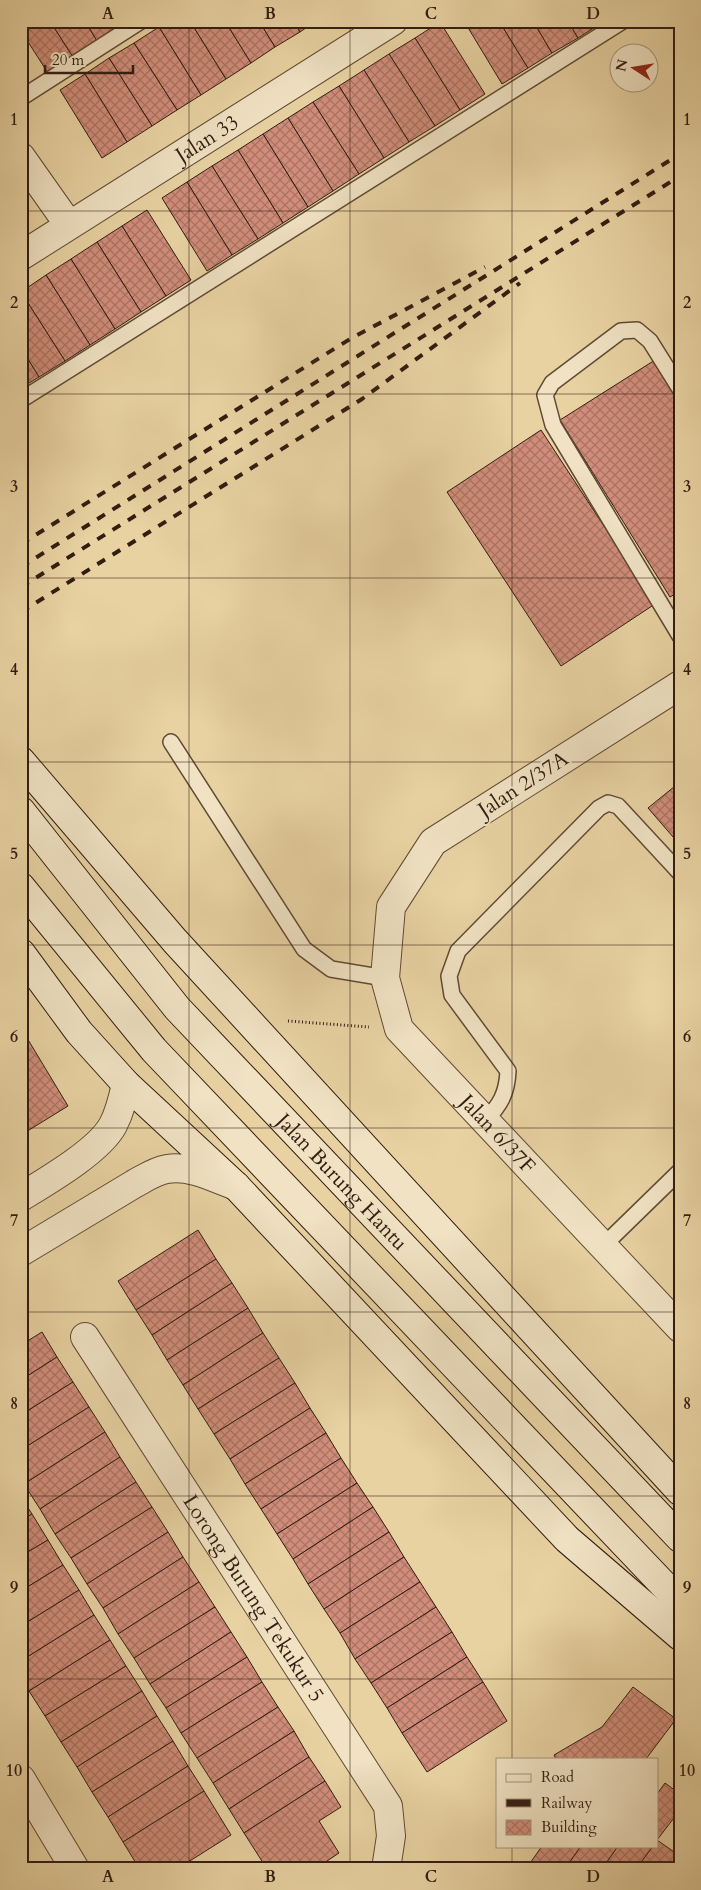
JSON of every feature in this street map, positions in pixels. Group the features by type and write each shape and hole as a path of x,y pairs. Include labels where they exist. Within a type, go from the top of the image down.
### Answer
{"main road":[{"name":"Jalan 33","path":"21,256 393,21"},
{"path":"21,157 69,225"},
{"name":"Jalan 2/37A","path":"391,907 433,842 680,685"},
{"path":"21,761 175,941 680,1491"},
{"name":"Jalan Burung Hantu","path":"21,811 178,1008 680,1538"},
{"name":"Jalan Burung Hantu","path":"21,887 154,1050 680,1602"},
{"name":"Jalan 6/37F","path":"391,907 385,978 399,1029 680,1328"},
{"path":"21,953 79,1032 126,1084 236,1186 567,1539 680,1636"},
{"path":"21,1198 60,1173 101,1141 112,1127 118,1114 126,1084"},
{"path":"21,1252 134,1184 167,1169 186,1168 236,1186"},
{"name":"Lorong Burung Tekukur 5","path":"86,1337 388,1806 391,1836 386,1869"},
{"path":"21,1779 76,1869"}],"lane":[{"path":"21,98 141,21"},
{"path":"21,400 624,21"},
{"path":"678,630 553,425 545,395 552,383 621,331 637,330 650,341 680,389"},
{"path":"171,742 304,950 331,969 385,978"},
{"path":"485,1122 496,1109 508,1087 508,1071 452,995 449,976 458,951 599,808 608,803 618,806 680,873"},
{"path":"602,1247 680,1171"}],"path":[{"path":"282,1021 399,1029"}],"building":[{"path":"21,21 50,21 73,57 48,73 21,31"},
{"path":"50,21 85,21 97,41 73,57"},
{"path":"85,21 119,21 122,26 97,41"},
{"path":"167,21 190,21 226,79 201,95 159,27"},
{"path":"190,21 225,21 251,63 226,79"},
{"path":"225,21 259,21 275,47 251,63"},
{"path":"259,21 294,21 300,32 275,47"},
{"path":"294,21 316,21 300,32"},
{"path":"464,21 499,21 528,68 502,84"},
{"path":"499,21 533,21 552,53 528,68"},
{"path":"533,21 568,21 578,38 552,53"},
{"path":"568,21 603,21 603,22 578,38"},
{"path":"440,22 485,94 460,110 415,38"},
{"path":"159,27 201,95 177,110 134,43"},
{"path":"415,38 460,110 435,126 389,54"},
{"path":"134,43 177,110 152,126 109,58"},
{"path":"389,54 435,126 409,142 364,70"},
{"path":"109,58 152,126 127,142 85,74"},
{"path":"364,70 409,142 384,158 339,86"},
{"path":"85,74 127,142 102,158 60,90"},
{"path":"339,86 384,158 359,174 313,102"},
{"path":"313,102 359,174 333,191 288,118"},
{"path":"288,118 333,191 308,207 263,134"},
{"path":"263,134 308,207 283,223 238,150"},
{"path":"238,150 283,223 258,239 212,166"},
{"path":"212,166 258,239 232,255 187,182"},
{"path":"187,182 232,255 207,271 162,198"},
{"path":"147,210 191,280 166,296 122,226"},
{"path":"122,226 166,296 141,312 97,242"},
{"path":"97,242 141,312 115,329 71,259"},
{"path":"71,259 115,329 90,345 46,275"},
{"path":"46,275 90,345 65,361 21,292"},
{"path":"21,292 65,361 39,377 21,348"},
{"path":"21,348 39,377 21,388"},
{"path":"655,360 680,399 680,591 670,597 560,420"},
{"path":"541,430 655,604 561,666 447,492"},
{"path":"680,782 680,845 648,808"},
{"path":"21,1028 68,1106 21,1135"},
{"path":"680,1205 680,1216 674,1210"},
{"path":"198,1230 216,1259 136,1310 118,1281"},
{"path":"216,1259 232,1283 152,1335 136,1310"},
{"path":"232,1283 248,1308 167,1360 152,1335"},
{"path":"248,1308 263,1333 183,1385 167,1360"},
{"path":"42,1332 57,1357 21,1380 21,1345"},
{"path":"263,1333 279,1358 198,1409 183,1385"},
{"path":"57,1357 73,1382 21,1415 21,1380"},
{"path":"279,1358 295,1383 214,1434 198,1409"},
{"path":"73,1382 89,1407 21,1450 21,1415"},
{"path":"295,1383 310,1408 230,1459 214,1434"},
{"path":"89,1407 105,1432 24,1484 21,1480 21,1450"},
{"path":"310,1408 326,1433 245,1484 230,1459"},
{"path":"105,1432 120,1457 40,1509 24,1484"},
{"path":"326,1433 341,1458 261,1509 245,1484"},
{"path":"120,1457 136,1482 55,1534 40,1509"},
{"path":"341,1458 357,1483 277,1534 261,1509"},
{"path":"136,1482 152,1507 71,1558 55,1534"},
{"path":"357,1483 373,1507 293,1559 277,1534"},
{"path":"21,1497 32,1514 21,1521"},
{"path":"152,1507 168,1532 87,1584 71,1558"},
{"path":"373,1507 389,1532 308,1584 293,1559"},
{"path":"32,1514 48,1540 21,1556 21,1521"},
{"path":"168,1532 183,1557 103,1608 87,1584"},
{"path":"389,1532 404,1557 324,1609 308,1584"},
{"path":"48,1540 63,1565 21,1591 21,1556"},
{"path":"183,1557 199,1582 118,1634 103,1608"},
{"path":"404,1557 420,1582 340,1633 324,1609"},
{"path":"63,1565 79,1590 21,1626 21,1591"},
{"path":"199,1582 215,1607 134,1658 118,1634"},
{"path":"420,1582 436,1607 355,1659 340,1633"},
{"path":"79,1590 94,1615 21,1661 21,1626"},
{"path":"215,1607 231,1632 150,1684 134,1658"},
{"path":"436,1607 452,1632 371,1683 355,1659"},
{"path":"94,1615 110,1640 29,1691 21,1678 21,1661"},
{"path":"231,1632 247,1657 166,1708 150,1684"},
{"path":"452,1632 467,1657 387,1708 371,1683"},
{"path":"110,1640 126,1666 45,1716 29,1691"},
{"path":"247,1657 262,1682 181,1733 166,1708"},
{"path":"467,1657 483,1682 402,1733 387,1708"},
{"path":"126,1666 142,1691 61,1742 45,1716"},
{"path":"262,1682 278,1707 197,1758 181,1733"},
{"path":"483,1682 507,1721 427,1772 402,1733"},
{"path":"633,1687 676,1719 647,1758 556,1758 554,1755 602,1727"},
{"path":"142,1691 157,1716 77,1767 61,1742"},
{"path":"278,1707 294,1731 213,1783 197,1758"},
{"path":"157,1716 173,1741 92,1792 77,1767"},
{"path":"294,1731 309,1757 229,1809 213,1783"},
{"path":"173,1741 188,1766 108,1817 92,1792"},
{"path":"309,1757 325,1781 244,1833 229,1809"},
{"path":"188,1766 204,1791 123,1842 108,1817"},
{"path":"325,1781 341,1807 319,1821 339,1853 315,1869 267,1869 244,1833"},
{"path":"665,1783 680,1794 680,1810 658,1839 658,1793"},
{"path":"204,1791 231,1835 177,1869 139,1868 123,1842"},
{"path":"658,1841 680,1856 680,1859 672,1869 636,1869 652,1848 658,1848"},
{"path":"541,1848 580,1848 565,1869 526,1869"},
{"path":"580,1848 617,1848 602,1869 565,1869"},
{"path":"617,1848 652,1848 636,1869 602,1869"},
{"path":"680,1859 680,1869 672,1869"}],"railway":[{"path":"21,567 680,154"},
{"path":"21,587 680,176"},
{"path":"21,544 350,339 485,267"},
{"path":"21,612 362,399 520,283"}]}
